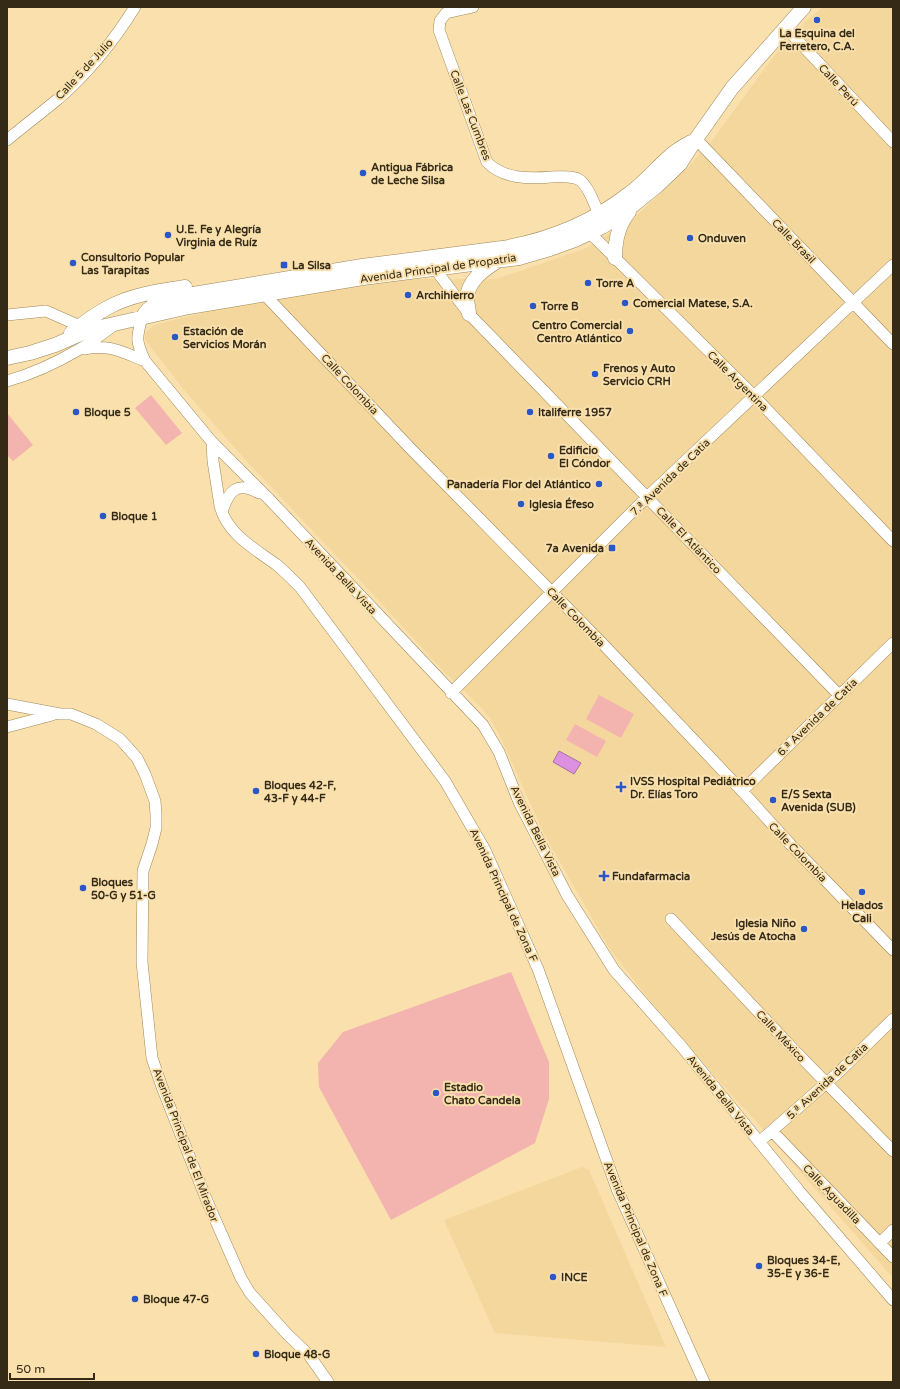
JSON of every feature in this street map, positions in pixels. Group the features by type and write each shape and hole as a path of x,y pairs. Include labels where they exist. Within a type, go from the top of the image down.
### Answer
{"main road":[{"name":"Avenida Principal de Propatria","path":"587,227 621,215 638,203 680,164 732,88 804,8"},
{"name":"Avenida Principal de Propatria","path":"142,318 146,310 154,304 167,300 236,287 264,288 363,278 434,263 550,249 575,240 599,214 630,193 671,155 696,139"},
{"path":"615,258 616,240 620,228 626,216 638,203"},
{"name":"Avenida Principal de Propatria","path":"434,263 498,261 517,252"},
{"path":"469,314 467,298 470,288 482,271 498,261"},
{"path":"7,358 55,345 108,307 135,297 158,291 217,282 236,287"},
{"name":"Avenida Principal de Propatria","path":"55,345 92,329 114,325 264,288"},
{"path":"114,325 140,300 158,291"}],"street":[{"name":"Calle 5 de Julio","path":"7,140 58,99 77,80 110,42 135,7"},
{"name":"Calle Las Cumbres","path":"473,7 446,13 440,21 439,30 487,162 492,168 516,177 561,177 580,180 585,185 599,214"},
{"name":"Calle Perú","path":"786,28 893,142"},
{"name":"Calle Brasil","path":"696,139 893,344"},
{"name":"Calle Argentina","path":"587,227 615,258 754,396 893,541"},
{"name":"Calle El Atlántico","path":"434,263 469,314 840,695"},
{"name":"7.ª Avenida de Catia","path":"451,693 647,498 893,265"},
{"name":"Calle Colombia","path":"264,288 410,448 553,593 742,791 790,844 893,950"},
{"path":"7,315 46,311 80,326"},
{"name":"Avenida Bella Vista","path":"142,318 137,338 138,345 145,361 212,442 269,499 451,693 483,725 500,752 519,802 567,895 614,970 682,1047 759,1142 893,1300"},
{"path":"7,381 39,370 80,350 114,325"},
{"name":"Avenida Bella Vista","path":"80,350 98,346 113,348 145,361"},
{"name":"Avenida Principal de Zona F","path":"212,442 213,461 222,512 230,527 245,542 278,566 300,587 441,775 470,821 485,850 538,969 617,1189 704,1382"},
{"path":"222,512 229,495 237,488 249,488 269,499"},
{"name":"6.ª Avenida de Catia","path":"742,791 893,643"},
{"name":"Avenida Principal de El Mirador","path":"7,704 60,714 71,714 108,730 120,739 137,758 145,774 155,801 156,815 156,828 143,871 142,962 152,1058 162,1087 202,1186 241,1278 250,1292 287,1334 308,1355 328,1382"},
{"path":"7,727 45,716 60,714"},
{"name":"Calle México","path":"671,919 826,1083 893,1151"},
{"name":"5.ª Avenida de Catia","path":"759,1142 826,1083 893,1019"},
{"name":"Calle Aguadilla","path":"772,1131 893,1257"},
{"path":"880,1243 893,1230"}],"shaded area":[{"path":"823,7 893,7 893,1278 718,1080 644,993 609,948 545,836 499,734 489,717 481,707 444,672 383,605 240,454 185,391 145,340 147,331 154,325 230,306 403,279 496,279 584,249 633,219 688,167 713,139 774,56 806,21"},
{"path":"151,395 182,433 166,445 135,408"},
{"path":"7,413 33,445 13,461 7,455"},
{"path":"599,695 634,714 621,738 586,719"},
{"path":"575,724 606,741 597,757 566,740"},
{"path":"559,751 581,763 574,774 553,762"},
{"name":"Estadio Chato Candela","path":"511,972 549,1062 549,1099 535,1143 391,1220 319,1087 318,1063 343,1032"},
{"name":"INCE","path":"582,1167 589,1170 666,1347 495,1333 444,1220"}],"place":[{"name":"La Esquina del Ferretero, C.A.","path":"817,20"},
{"name":"Antigua Fábrica de Leche Silsa","path":"363,173"},
{"name":"U.E. Fe y Alegría Virginia de Ruíz","path":"168,235"},
{"name":"Onduven","path":"690,238"},
{"name":"Consultorio Popular Las Tarapitas","path":"73,263"},
{"name":"La Silsa","path":"284,265"},
{"name":"Torre A","path":"588,283"},
{"name":"Archihierro","path":"408,295"},
{"name":"Comercial Matese, S.A.","path":"625,303"},
{"name":"Torre B","path":"533,306"},
{"name":"Centro Comercial Centro Atlántico","path":"630,331"},
{"name":"Estación de Servicios Morán","path":"175,337"},
{"name":"Frenos y Auto Servicio CRH","path":"595,374"},
{"name":"Bloque 5","path":"76,412"},
{"name":"Italiferre 1957","path":"530,412"},
{"name":"Edificio El Cóndor","path":"551,456"},
{"name":"Panadería Flor del Atlántico","path":"599,484"},
{"name":"Iglesia Éfeso","path":"521,504"},
{"name":"Bloque 1","path":"103,516"},
{"name":"7a Avenida","path":"612,548"},
{"name":"IVSS Hospital Pediátrico Dr. Elías Toro","path":"621,787"},
{"name":"Bloques 42-F, 43-F y 44-F","path":"256,791"},
{"name":"E/S Sexta Avenida (SUB)","path":"773,800"},
{"name":"Fundafarmacia","path":"604,876"},
{"name":"Bloques 50-G y 51-G","path":"83,888"},
{"name":"Helados Cali","path":"862,892"},
{"name":"Iglesia Niño Jesús de Atocha","path":"804,929"},
{"name":"Estadio Chato Candela","path":"436,1093"},
{"name":"Bloques 34-E, 35-E y 36-E","path":"759,1266"},
{"name":"INCE","path":"553,1277"},
{"name":"Bloque 47-G","path":"135,1299"},
{"name":"Bloque 48-G","path":"256,1354"}]}
